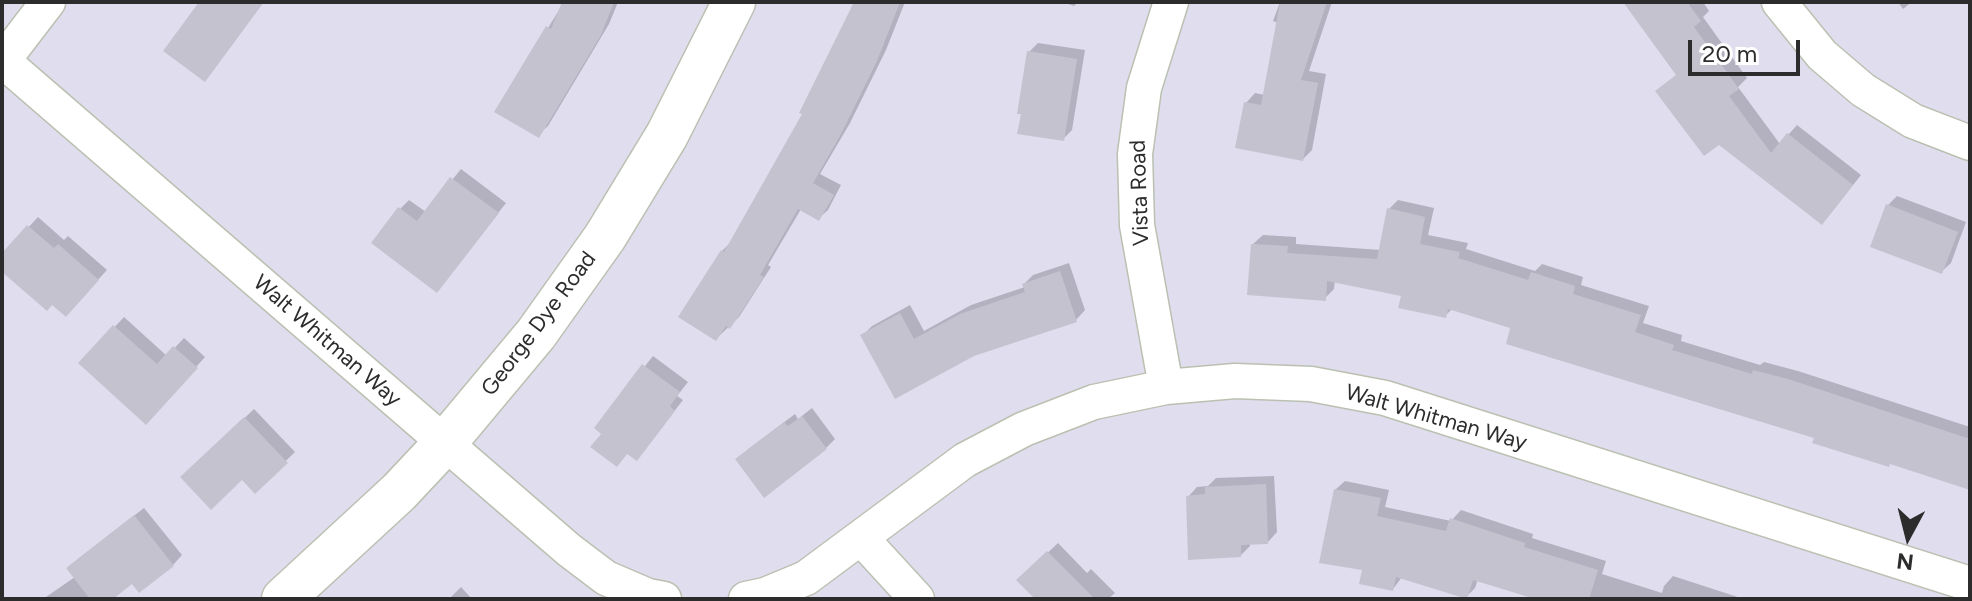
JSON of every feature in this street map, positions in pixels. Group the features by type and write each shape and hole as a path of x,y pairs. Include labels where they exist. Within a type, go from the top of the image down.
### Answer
{"street":[{"path":"2,61 48,2"},
{"name":"George Dye Road","path":"283,599 399,492 445,443 536,334 605,237 667,135 734,2"},
{"name":"Vista Road","path":"1166,387 1137,225 1135,154 1144,88 1171,2"},
{"path":"1779,2 1822,55 1863,90 1913,121 1970,143"},
{"name":"Walt Whitman Way","path":"2,61 569,550 606,578 653,598"},
{"name":"Walt Whitman Way","path":"746,599 765,595 806,578 965,460 1024,429 1094,402 1166,387 1235,381 1311,384 1385,398 1970,584"},
{"path":"861,538 917,599"}],"building":[{"path":"199,2 264,2 205,82 163,51"},
{"path":"562,2 614,2 601,35 539,138 494,112 546,26 551,29"},
{"path":"854,2 900,2 877,61 813,183 834,195 819,221 798,209 760,275 764,277 730,329 726,326 716,341 678,317 721,250 724,252 802,114 799,113"},
{"path":"1280,2 1327,2 1301,80 1318,83 1303,161 1235,148 1244,102 1261,105"},
{"path":"1623,2 1687,2 1701,21 1694,27 1739,89 1729,96 1771,153 1787,133 1853,185 1822,225 1719,145 1704,156 1655,91 1676,75"},
{"path":"1027,51 1077,59 1064,141 1017,134"},
{"path":"450,177 499,213 437,293 371,243 398,207 417,221"},
{"path":"1886,204 1958,232 1942,274 1870,247"},
{"path":"1387,208 1425,217 1420,244 1460,252 1458,258 1528,280 1531,272 1575,286 1573,294 1641,315 1635,332 1674,345 1672,350 1752,374 1753,370 1788,379 1970,439 1970,490 1812,443 1814,438 1506,344 1510,328 1448,309 1446,318 1398,308 1401,296 1327,281 1326,301 1247,295 1251,244 1288,246 1287,253 1377,259"},
{"path":"27,225 54,248 58,244 99,280 66,317 52,305 47,311 2,272 2,253"},
{"path":"1060,271 1077,322 974,356 895,399 860,335 900,313 914,339 960,314 1025,292 1022,284"},
{"path":"113,325 157,364 173,346 198,368 146,425 78,363"},
{"path":"642,364 680,392 670,406 675,411 637,461 627,454 617,467 590,447 601,434 594,428"},
{"path":"802,416 827,449 764,498 735,459 784,422 788,426"},
{"path":"244,417 288,463 255,494 242,480 211,510 180,477"},
{"path":"1266,484 1268,544 1241,545 1241,557 1188,560 1186,496 1205,494 1205,487"},
{"path":"1334,489 1381,498 1377,516 1446,531 1450,518 1525,543 1524,547 1598,570 1589,599 1535,599 1473,580 1467,599 1396,577 1393,591 1359,584 1362,570 1319,563"},
{"path":"134,515 174,566 139,593 132,584 113,599 90,599 66,568"},
{"path":"1047,551 1095,599 1035,599 1016,580"}]}
